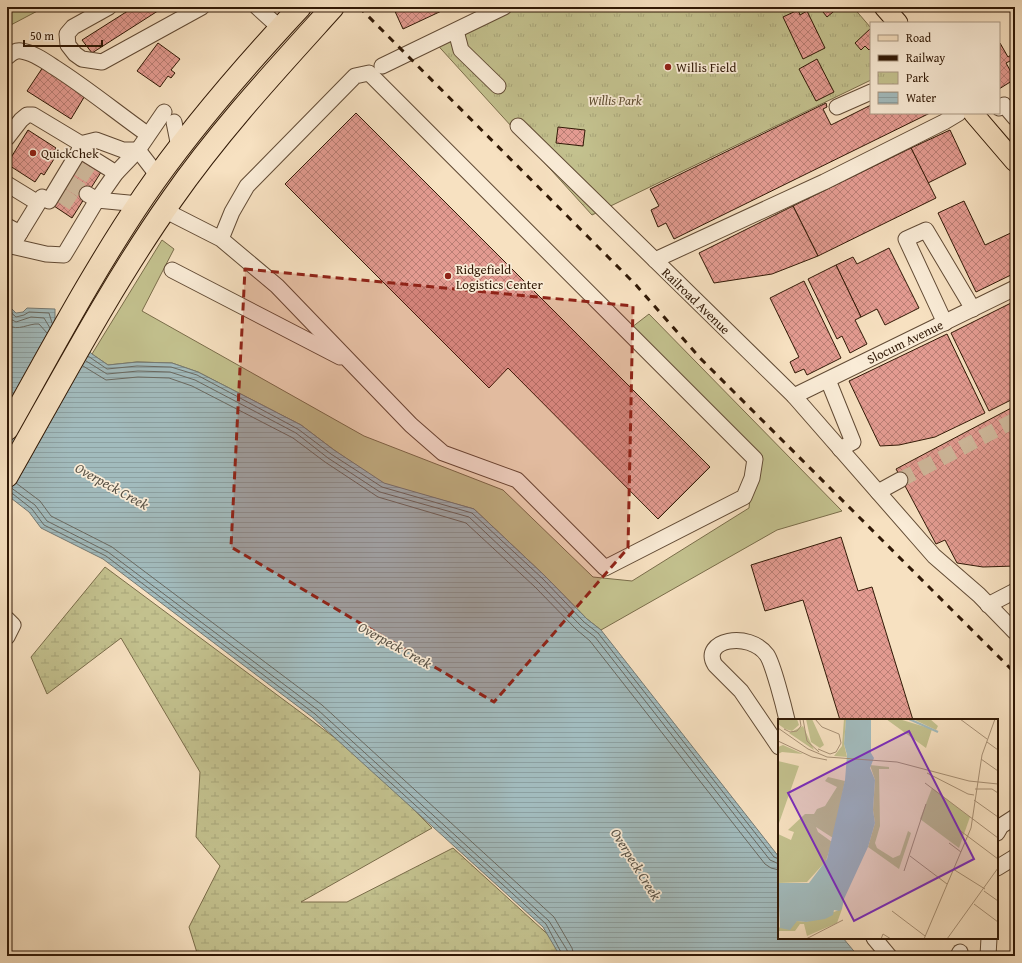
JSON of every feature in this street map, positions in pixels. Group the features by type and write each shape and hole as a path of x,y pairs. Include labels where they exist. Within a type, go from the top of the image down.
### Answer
{"highway":[{"path":"7,429 76,306 110,249 158,176 179,147 227,88 300,7"},
{"path":"7,476 121,277 164,210 194,168 242,107 330,11"}],"main road":[{"path":"884,7 897,22"},
{"path":"982,116 1015,162"}],"street":[{"path":"109,7 73,27 67,34 68,45 75,54 82,59 102,62 197,9"},
{"path":"257,7 280,28"},
{"path":"382,66 504,7"},
{"path":"456,31 461,50 498,86"},
{"path":"7,57 14,52 20,51 28,53 47,63 90,90 147,134"},
{"path":"164,210 221,238 277,286 411,425 443,454 517,480 605,568 744,497 752,478 754,459 369,73 355,76 247,186 232,212 221,238"},
{"path":"837,107 870,92"},
{"path":"1000,107 1004,105 1015,118"},
{"path":"654,260 824,182 957,114"},
{"path":"7,138 21,120 27,115 33,116 116,173"},
{"path":"138,150 123,150 96,140 84,142 74,166 58,193 49,201 42,197 20,233 10,246 46,254 64,255 88,204 101,183 116,173 138,150 147,134 169,117 179,147"},
{"name":"Railroad Avenue","path":"518,126 794,396 934,556 988,605 1015,632"},
{"path":"138,150 158,176"},
{"path":"7,184 38,203"},
{"path":"88,204 139,204"},
{"path":"7,226 20,233"},
{"path":"945,323 906,239 926,230 973,309"},
{"path":"172,270 351,363"},
{"name":"Slocum Avenue","path":"794,396 1015,288"},
{"path":"828,380 853,442 840,449"},
{"path":"874,487 900,480"},
{"path":"988,605 1015,591"},
{"path":"7,618 13,625 7,637"},
{"path":"778,746 741,691 714,666 712,660 713,653 719,644 730,640 742,639 759,647 767,656 787,719"},
{"path":"998,831 1001,826 1015,817"},
{"path":"998,867 1015,857"},
{"path":"875,939 889,956"},
{"path":"988,956 989,939"}],"highlighted area":[{"path":"245,269 633,306 628,548 494,702 231,547"}],"green space":[{"path":"7,7 45,7 7,27"},
{"name":"Willis Park","path":"499,7 853,7 870,27 870,80 592,215 432,39"},
{"path":"162,240 174,249 142,311 364,436 503,490 593,577 632,581 749,508 754,459 627,331 649,314 842,511 777,530 601,630 587,619 545,576 474,509 384,484 334,450 301,425 198,372 172,363 137,362 108,365 92,354"},
{"path":"105,567 366,761 432,828 301,902 347,902 453,848 555,941 562,956 198,956 189,927 220,866 196,837 200,772 121,638 47,694 31,657"}],"water":[{"name":"Overpeck Creek","path":"7,299 10,307 16,313 23,312 27,308 55,309 55,320 92,354 108,365 137,362 172,363 198,372 301,425 334,450 384,483 474,509 545,576 587,619 601,630 778,856 778,939 844,939 858,956 560,956 543,927 312,717 103,559 41,528 29,512 7,495"}],"building":[{"path":"134,7 164,7 92,53 82,40"},
{"path":"393,7 450,7 403,29"},
{"path":"819,7 839,7 827,17"},
{"path":"798,10 800,15 807,11 825,48 803,59 783,17"},
{"path":"870,29 869,50 865,46 861,50 855,43"},
{"path":"158,43 180,59 171,70 175,73 171,78 168,76 160,87 137,71"},
{"path":"1000,43 1008,57 1011,55 1014,59 1006,63 1015,79 1000,88"},
{"path":"817,59 834,92 816,101 799,69"},
{"path":"43,67 86,94 71,119 27,91"},
{"path":"826,103 827,107 823,109 831,125 870,106 870,114 928,114 674,239 666,223 658,227 651,210 659,206 650,189"},
{"name":"Ridgefield Logistics Center","path":"356,113 710,467 658,519 508,368 489,388 285,184"},
{"path":"558,127 585,130 583,146 556,143"},
{"name":"QuickChek","path":"28,130 56,148 51,157 54,159 44,175 41,173 35,182 7,164"},
{"path":"950,130 966,164 928,183 911,148"},
{"path":"911,148 936,198 818,256 793,206"},
{"name":"QuickChek","path":"85,157 103,169 72,218 54,206"},
{"path":"964,201 985,245 1015,231 1015,273 976,292 938,213"},
{"path":"793,206 818,256 772,274 714,283 699,253"},
{"path":"889,248 919,308 885,325 877,309 861,317 836,265 853,257 857,264"},
{"path":"836,265 861,317 855,320 867,344 850,353 842,336 837,339 808,279"},
{"path":"804,281 841,358 807,375 804,369 795,373 790,362 799,357 770,298"},
{"path":"1015,301 1015,398 989,411 951,333"},
{"path":"947,334 985,413 935,437 899,445 880,446 849,381"},
{"path":"1015,406 1015,566 983,567 957,563 945,540 936,544 896,469"},
{"path":"841,537 858,591 872,587 913,719 840,719 803,600 765,611 751,565"}],"tunnel":[{"path":"78,168 96,180"},
{"path":"69,182 87,194"},
{"path":"61,195 79,207"},
{"path":"900,480 1015,420"}],"railway":[{"path":"359,7 636,285 700,358 1015,673"}],"place":[{"name":"Willis Field","path":"668,67"},
{"name":"QuickChek","path":"33,153"},
{"name":"Ridgefield Logistics Center","path":"448,276"}]}
